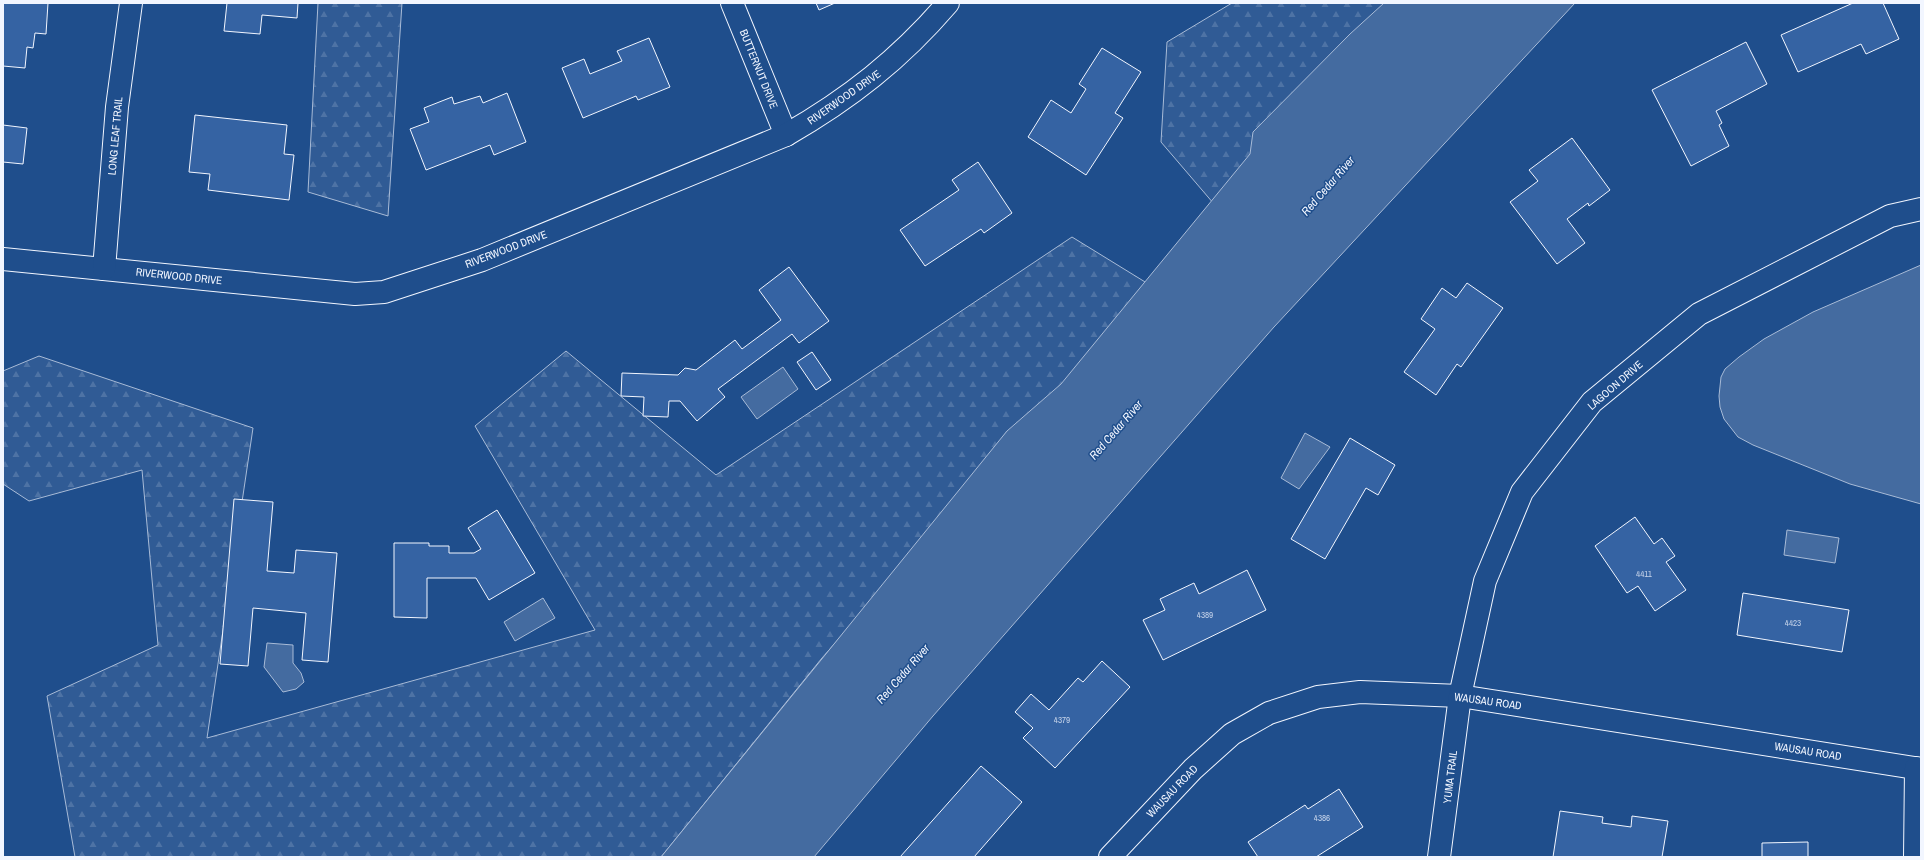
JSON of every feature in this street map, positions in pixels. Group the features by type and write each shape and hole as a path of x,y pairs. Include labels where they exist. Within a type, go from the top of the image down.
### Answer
{"street":[{"name":"LONG LEAF TRAIL","path":"104,269 117,107 131,3"},
{"name":"BUTTERNUT DRIVE","path":"732,3 786,136"},
{"name":"RIVERWOOD DRIVE","path":"3,259 355,294 384,292 482,260 786,136 824,113 860,88 899,55 926,29 948,3"},
{"name":"LAGOON DRIVE","path":"1460,696 1485,582 1522,492 1592,402 1699,314 1890,216 1921,209"},
{"name":"WAUSAU ROAD","path":"1110,857 1193,768 1232,734 1269,712 1318,697 1360,692 1460,696 1919,768"},
{"name":"YUMA TRAIL","path":"1439,857 1460,696"},
{"path":"1915,857 1919,768"}],"green space":[{"path":"318,3 402,3 388,216 308,192"},
{"path":"1232,3 1402,3 1220,211 1161,142 1167,42"},
{"path":"1072,237 1150,285 822,658 661,857 75,857 47,696 158,645 142,470 29,501 3,484 3,371 39,356 253,428 207,738 595,630 475,426 566,351 716,475"}],"water":[{"name":"Red Cedar River","path":"1384,3 1575,3 1274,327 933,716 814,857 661,857 1007,431 1061,384 1250,154 1253,132 1350,34"},
{"path":"1921,265 1921,504 1850,484 1753,445 1738,437 1724,419 1720,407 1719,396 1721,377 1725,369 1764,339 1813,312"},
{"path":"783,367 798,389 757,419 741,397"},
{"path":"1305,433 1330,447 1299,489 1281,478"},
{"path":"1787,530 1839,538 1835,563 1784,555"},
{"path":"543,598 555,618 515,641 504,622"},
{"path":"267,643 293,645 293,663 301,673 304,682 296,689 283,692 264,667"}],"building":[{"path":"3,3 48,3 46,34 35,33 33,48 27,47 25,68 3,66"},
{"path":"227,3 298,3 297,18 262,15 260,34 224,31"},
{"path":"816,3 835,3 819,10"},
{"path":"1853,3 1883,3 1899,39 1866,54 1861,44 1798,72 1781,35"},
{"path":"649,38 670,87 638,100 636,96 583,118 562,68 584,59 590,74 622,61 617,51"},
{"path":"1746,42 1767,84 1716,111 1722,123 1719,125 1729,146 1691,166 1652,90"},
{"path":"1102,48 1141,72 1115,113 1123,118 1086,175 1028,137 1051,100 1071,113 1086,89 1079,84"},
{"path":"507,93 526,142 494,155 490,145 426,170 410,129 429,122 424,108 452,97 454,104 480,96 483,103"},
{"path":"195,115 287,125 284,154 294,155 289,200 208,190 210,174 189,172"},
{"path":"3,125 27,128 23,164 3,162"},
{"path":"1572,138 1610,190 1589,206 1588,203 1567,219 1585,243 1557,264 1510,202 1538,181 1529,170"},
{"path":"978,162 1012,213 984,233 981,229 925,266 900,230 959,190 952,180"},
{"path":"789,267 829,321 799,343 792,334 718,389 725,397 697,421 680,401 669,401 668,417 643,416 644,397 621,396 622,373 678,375 685,368 696,370 735,340 742,349 781,320 759,290"},
{"path":"1467,283 1503,308 1461,367 1457,364 1436,395 1404,372 1435,329 1421,319 1442,288 1456,298"},
{"path":"812,352 831,380 816,390 797,362"},
{"path":"1350,438 1395,465 1378,495 1366,488 1325,559 1291,539"},
{"path":"234,499 273,502 267,571 294,573 296,550 337,553 328,662 302,660 306,613 253,608 248,666 220,664"},
{"path":"497,510 535,573 489,600 476,578 427,578 427,618 394,617 394,543 429,543 429,546 449,546 449,553 474,553 481,549 468,528"},
{"path":"1635,517 1654,544 1662,538 1675,556 1666,562 1686,590 1655,611 1638,586 1627,593 1595,546"},
{"path":"1247,570 1266,610 1163,660 1143,620 1165,610 1160,599 1194,583 1199,594"},
{"path":"1743,593 1849,610 1842,652 1737,635"},
{"path":"1102,661 1130,687 1055,768 1023,738 1033,728 1015,712 1031,694 1049,710 1078,678 1083,682"},
{"path":"981,766 1022,802 974,857 900,857"},
{"path":"1339,789 1363,827 1316,857 1258,857 1248,842 1305,805 1308,809"},
{"path":"1560,811 1603,817 1602,823 1631,827 1632,816 1668,821 1662,857 1553,857"},
{"path":"1808,842 1808,857 1762,857 1762,843"}]}
